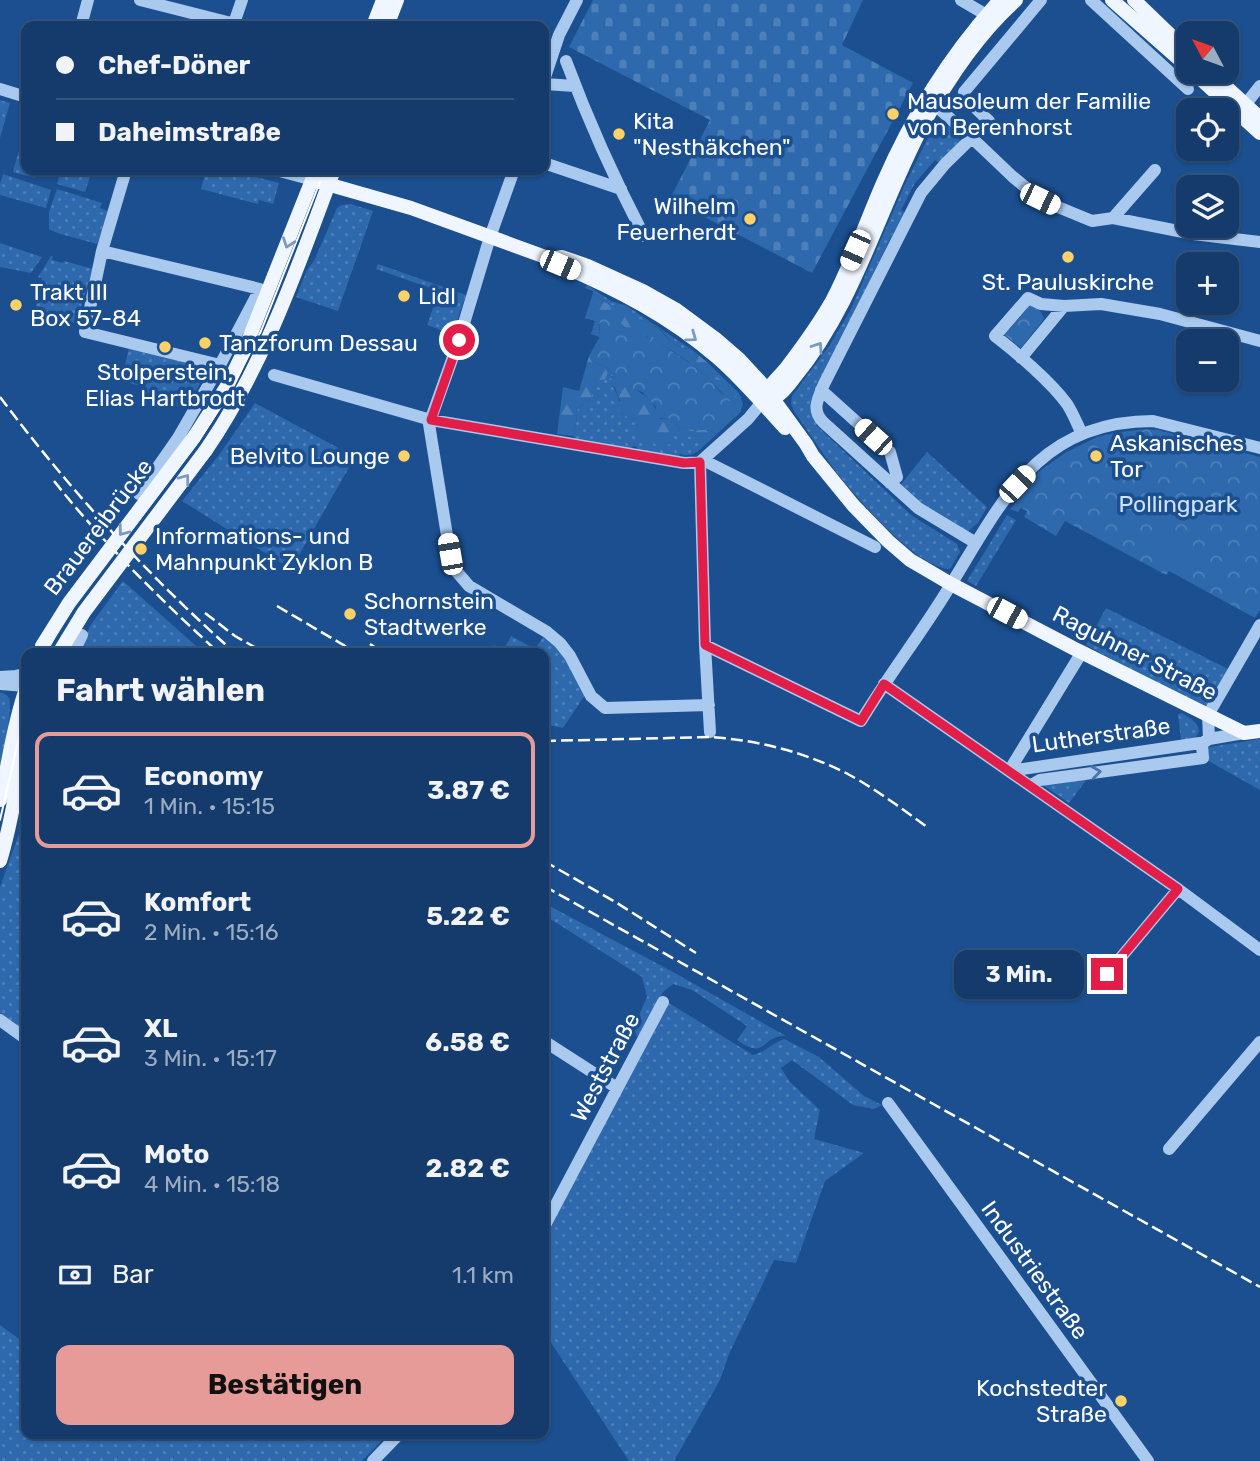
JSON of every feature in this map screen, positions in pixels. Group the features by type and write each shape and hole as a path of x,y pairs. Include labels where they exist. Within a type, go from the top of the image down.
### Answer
{"main road":[{"path":"375,21 383,0"},
{"path":"389,21 397,0"},
{"path":"991,18 1000,0"},
{"path":"768,397 805,365 840,309 931,101 956,54 991,18 1016,0"},
{"path":"1112,0 1176,56"},
{"path":"1134,0 1176,40"},
{"path":"1208,84 1242,110 1260,118"},
{"path":"1220,84 1260,133"},
{"name":"Raguhner Straße","path":"315,175 329,184 411,208 551,259 627,295 657,313 768,397 853,505 910,560 1082,652 1244,733"},
{"name":"Brauereibrücke","path":"42,648 69,603 194,438 227,386 244,351 315,175"},
{"name":"Brauereibrücke","path":"62,648 84,612 206,450 239,398 277,320 332,175"},
{"path":"320,209 335,198 352,191"},
{"path":"0,800 21,704"},
{"name":"Lutherstraße","path":"1244,733 1260,731"},
{"path":"0,862 21,765"}],"street":[{"path":"82,21 88,0"},
{"path":"140,0 221,21"},
{"path":"238,21 242,0"},
{"path":"549,66 559,35 577,0"},
{"path":"961,0 991,18"},
{"path":"976,543 924,512 819,417 816,407 821,390 921,192 989,121 964,97 964,92 1041,0"},
{"path":"1091,0 1188,89"},
{"path":"566,61 644,236"},
{"path":"549,83 575,86"},
{"path":"1242,110 1260,86"},
{"path":"0,89 21,95"},
{"path":"931,101 1040,199 1092,221 1112,218 1193,234 1260,242"},
{"path":"549,165 621,189"},
{"path":"1112,218 1155,170"},
{"path":"125,175 102,251 85,332 219,365"},
{"path":"512,175 429,424 450,554 457,572 469,586 547,632 560,643 591,696 605,708 709,705"},
{"path":"102,251 260,289 178,438 139,494"},
{"path":"1082,434 1067,405 1021,358 995,336 1028,298 1036,303 1064,306 1101,304 1160,314 1260,341"},
{"path":"1021,358 1064,306"},
{"path":"274,375 431,420 684,463 713,465 875,547"},
{"path":"821,390 890,452 897,477 890,483"},
{"path":"710,732 700,462 768,397"},
{"path":"705,645 861,721 1000,504 1032,467 1057,447 1082,434 1124,423 1153,421 1260,448"},
{"path":"1205,741 1208,715 1260,625"},
{"path":"76,648 82,635"},
{"path":"1009,771 1082,652"},
{"path":"0,677 21,675"},
{"path":"0,684 21,687"},
{"path":"884,684 1178,889 1260,950"},
{"name":"Lutherstraße","path":"1009,771 1244,733"},
{"name":"Lutherstraße","path":"1030,786 1040,779 1203,758 1202,746 1205,741"},
{"path":"1107,974 1178,889"},
{"name":"Weststraße","path":"549,1217 663,1002"},
{"path":"0,1020 21,1035"},
{"path":"1168,1149 1260,1042"},
{"path":"549,1044 617,1088"},
{"name":"Industriestraße","path":"888,1103 1148,1461"},
{"path":"373,1461 394,1439"}],"green space":[{"path":"593,0 863,0 842,45 913,83 812,273 670,199 710,120 569,47"},
{"path":"0,100 10,103 0,138"},
{"path":"938,120 951,128 960,141 939,163 935,160 915,183 901,210 905,213 829,365 819,422 816,425 911,515 957,544 960,552 950,569 936,566 921,557 887,529 834,469 791,404 792,396 829,346 850,311 905,184"},
{"path":"21,143 21,174 13,172"},
{"path":"3,174 51,190 46,208 0,195"},
{"path":"60,175 90,175 85,192 57,184"},
{"path":"205,175 248,175 279,183 273,204 259,200 258,204 201,189"},
{"path":"57,189 102,203 100,208 108,211 97,244 49,229 49,212"},
{"path":"351,204 373,211 338,311 296,297 337,208"},
{"path":"0,243 42,257 31,273 0,267"},
{"path":"51,256 52,260 93,269 76,323 34,314 42,278 38,277"},
{"path":"378,264 466,295 452,334 427,325 439,291 376,269"},
{"path":"587,285 611,301 627,306 695,352 691,353 688,349 672,343 661,330 650,323 604,302 593,291 585,288"},
{"path":"593,293 604,302 650,323 672,343 695,352 708,363 710,370 728,388 728,393 731,392 743,404 740,413 734,418 723,394 706,376 663,345 623,326 599,324 599,337 591,334 595,321 585,318"},
{"path":"1027,303 1038,309 1044,319 1021,348 1002,333 1006,328 1009,330 1027,309"},
{"path":"605,313 647,338 653,337 702,373 730,400 730,413 734,418 717,434 705,430 692,432 677,426 671,419 655,418 656,407 642,392 625,386 609,369 594,362 589,356 599,338 600,315"},
{"path":"129,348 209,367 186,409 143,396 145,387 121,381"},
{"path":"589,356 594,362 609,369 607,375 596,385 589,401 579,407 573,436 557,434 563,387 579,391"},
{"path":"708,363 739,393 743,404 728,393 723,382 709,370"},
{"path":"609,369 613,376 609,379 618,396 619,409 647,438 652,441 677,426 680,427 678,431 707,443 695,453 680,454 678,458 637,451 637,447 633,446 631,450 578,442 573,436 576,413 579,407 589,401 596,385 607,376"},
{"path":"613,376 647,397 660,419 671,418 675,421 677,426 670,444 658,447 644,437 638,430 639,427 616,408 615,404 620,401 615,388 609,382"},
{"path":"255,403 355,457 291,569 182,501 219,455"},
{"path":"680,427 692,432 705,430 717,434 707,443 681,434 678,431"},
{"name":"Pollingpark","path":"1146,429 1260,457 1260,610 1255,618 1169,571 1166,575 1065,521 1056,536 1024,517 1027,511 1021,508 1018,512 1010,509 1031,485 1037,473 1065,453 1097,437"},
{"path":"927,452 987,507 978,523 965,534 898,488"},
{"path":"1007,515 1016,520 976,586 967,581"},
{"path":"1164,531 1197,549 1186,570 1153,552"},
{"path":"123,581 198,648 79,648 92,623"},
{"path":"1106,608 1230,670 1207,711 1086,645"},
{"path":"511,636 533,648 505,648"},
{"path":"543,637 554,643 585,695 563,728 549,725 549,648 536,648"},
{"path":"0,692 8,697 10,712 0,770"},
{"path":"1182,713 1197,725 1199,731 1195,739 1181,741 1178,714"},
{"path":"1260,739 1260,790 1203,758 1209,747"},
{"path":"1090,775 1069,803 1043,785"},
{"path":"21,828 21,1029 0,1014 0,887"},
{"path":"549,906 786,1036 778,1036 760,1048 747,1046 737,1040 747,1026 692,990 673,984 663,992 638,1038 633,1029 647,997 642,977 549,918"},
{"path":"669,1003 753,1055 784,1039 819,1057 864,1096 882,1105 874,1109 853,1105 792,1060 781,1068 790,1082 820,1110 814,1139 864,1153 825,1181 796,1263 774,1260 729,1354 720,1380 674,1461 629,1461 549,1340 549,1227"},
{"path":"0,1325 21,1340 21,1439 383,1439 362,1461 0,1461"}],"tram line":[{"path":"49,648 75,604 198,442 228,395 261,331 320,182"},
{"path":"0,820 21,729"}],"railway":[{"path":"0,397 111,531 171,594 229,648"},
{"path":"54,481 133,570 214,648"},
{"path":"277,606 348,648"},
{"path":"205,613 256,648"},
{"path":"370,644 376,648"},
{"path":"549,741 710,737 763,744 797,753 846,773 927,827"},
{"path":"549,864 696,953"},
{"path":"549,889 1260,1287"}],"place":[{"name":"Mausoleum der Familie von Berenhorst","path":"893,114"},
{"name":"Kita \"Nesthäkchen\"","path":"619,134"},
{"name":"Wilhelm Feuerherdt","path":"750,219"},
{"name":"St. Pauluskirche","path":"1068,257"},
{"name":"Lidl","path":"404,296"},
{"name":"Trakt III Box 57-84","path":"16,305"},
{"name":"Tanzforum Dessau","path":"205,343"},
{"name":"Stolperstein, Elias Hartbrodt","path":"165,347"},
{"name":"Belvito Lounge","path":"404,456"},
{"name":"Askanisches Tor","path":"1096,456"},
{"name":"Informations- und Mahnpunkt Zyklon B","path":"141,549"},
{"name":"Schornstein Stadtwerke","path":"350,614"},
{"name":"Kochstedter Straße","path":"1121,1401"}],"route":[{"path":"459,340 431,420 684,463 700,462 705,645 861,721 884,684 1178,889 1107,974"}]}
